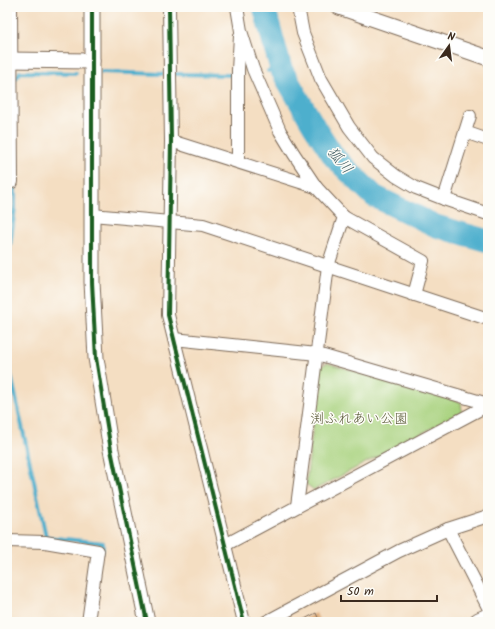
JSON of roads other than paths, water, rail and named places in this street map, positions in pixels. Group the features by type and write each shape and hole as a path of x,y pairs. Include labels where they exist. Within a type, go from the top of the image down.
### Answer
{"main road":[{"path":"479,622 488,618"}],"street":[{"path":"11,7 9,60 12,182"},
{"path":"92,7 92,282 96,358 111,450 147,622"},
{"path":"169,7 171,141 168,315 244,622"},
{"path":"237,7 241,31 256,76 280,131 294,154 316,187 344,217 423,261 414,295"},
{"path":"298,7 303,33 321,79 349,128 373,158 396,176 416,188 488,214"},
{"path":"339,7 488,57"},
{"path":"238,162 238,70 241,31"},
{"path":"9,60 92,61"},
{"path":"444,199 470,116"},
{"path":"465,132 488,140"},
{"path":"171,141 316,187"},
{"path":"92,215 202,225 488,319"},
{"path":"297,506 328,266 344,217"},
{"path":"174,339 316,354 488,404"},
{"path":"225,545 488,404"},
{"path":"266,622 399,551 448,529 488,516"},
{"path":"448,529 488,607"},
{"path":"7,541 45,542 98,551 88,622"}],"waterway":[{"name":"狐川","path":"264,7 281,69 314,126 335,158 374,196 436,226 488,241"},
{"path":"268,71 281,69"},
{"path":"15,79 20,72 76,73"},
{"path":"102,72 162,74"},
{"path":"174,74 233,75"},
{"path":"7,269 15,207 15,182"},
{"path":"7,357 46,537 103,543 102,552"}],"park label":[{"name":"渕ふれあい公園","path":"359,418"}]}
